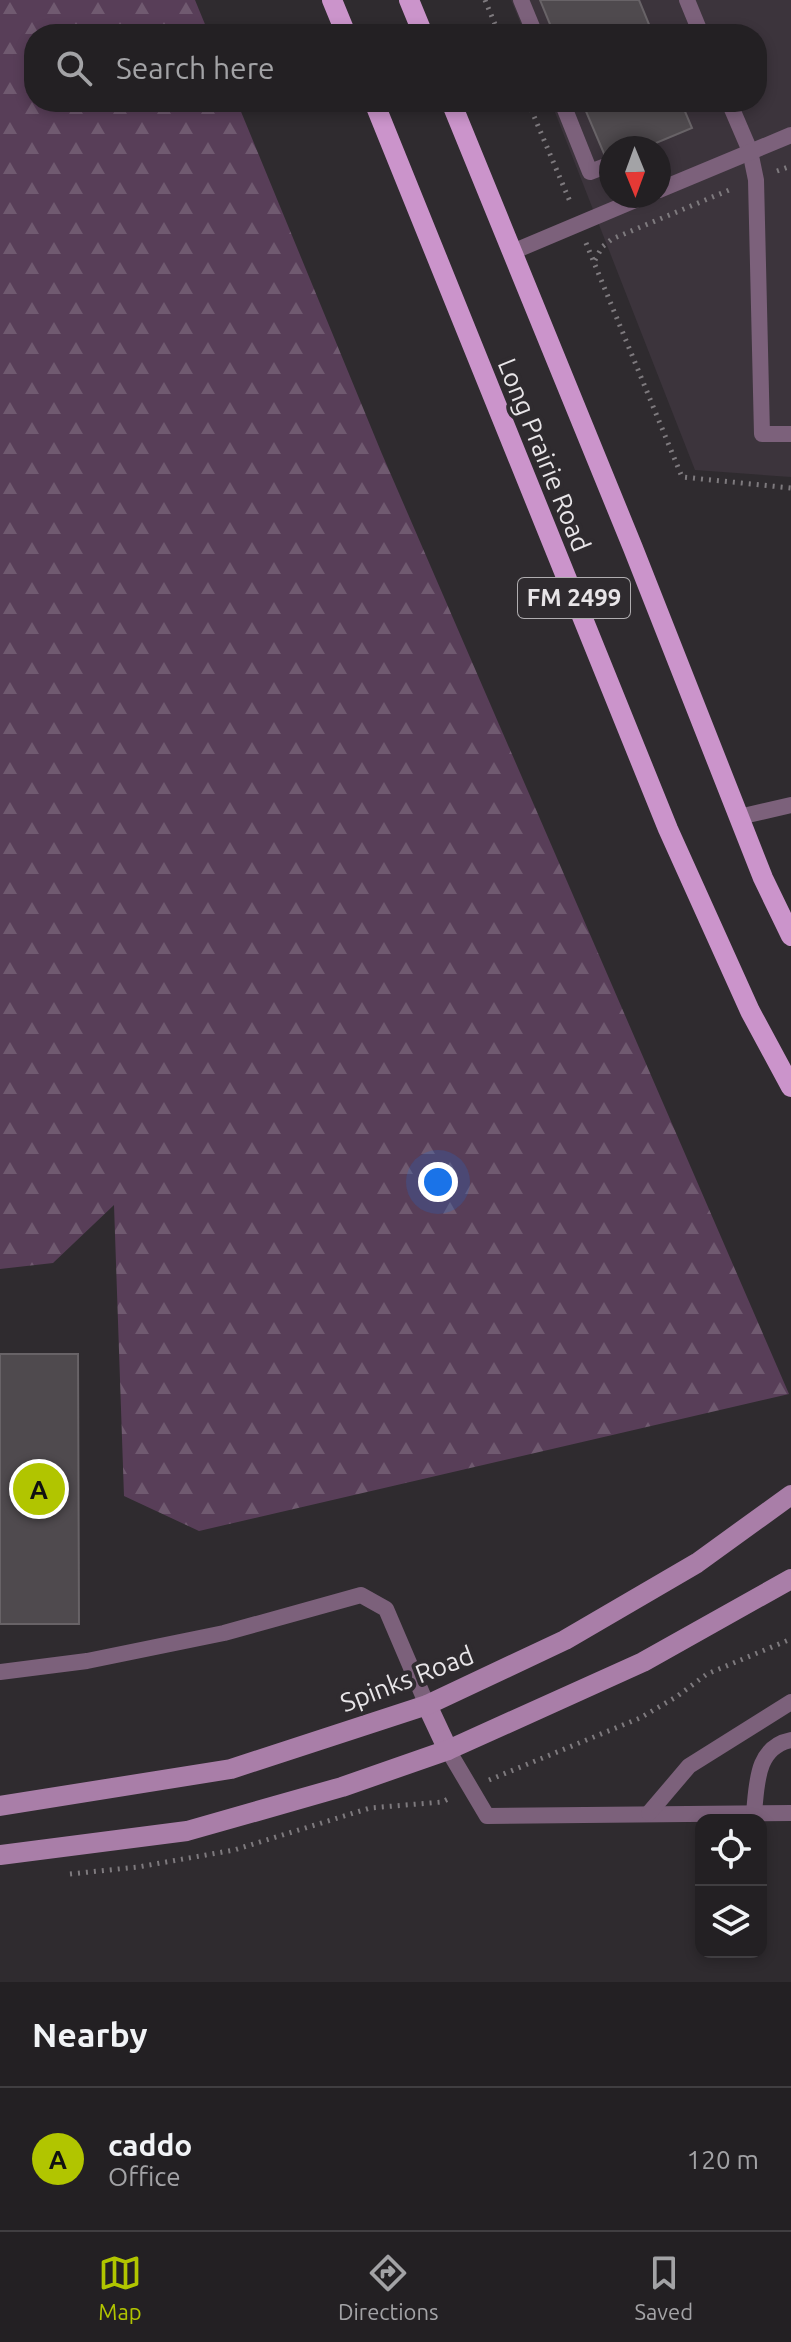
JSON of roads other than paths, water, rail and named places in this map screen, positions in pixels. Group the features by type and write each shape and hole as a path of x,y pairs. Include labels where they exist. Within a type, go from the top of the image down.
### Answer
{"main road":[{"path":"332,0 342,24"},
{"path":"409,0 419,24"},
{"name":"Long Prairie Road","path":"378,112 668,829 750,1011 791,1087"},
{"name":"Long Prairie Road","path":"455,112 633,548 763,878 791,936"},
{"name":"Spinks Road","path":"0,1806 231,1769 427,1705 578,1632 697,1563 791,1495"},
{"path":"0,1855 187,1831 342,1787 448,1750 643,1662 791,1579"},
{"path":"427,1705 448,1750"}],"lane":[{"path":"521,0 531,24"},
{"path":"687,0 697,24"},
{"path":"566,112 590,172 599,169"},
{"path":"733,112 750,151 756,180 762,434 791,434"},
{"path":"671,184 791,135"},
{"path":"512,252 615,208"},
{"path":"739,817 791,805"},
{"path":"0,1672 87,1661 224,1633 361,1595 386,1609 427,1705"},
{"path":"649,1813 689,1766 791,1702"},
{"path":"754,1813 758,1771 768,1752 791,1740"},
{"path":"448,1750 487,1816 791,1813"}],"place":[{"name":"caddo","path":"39,1489"}]}
